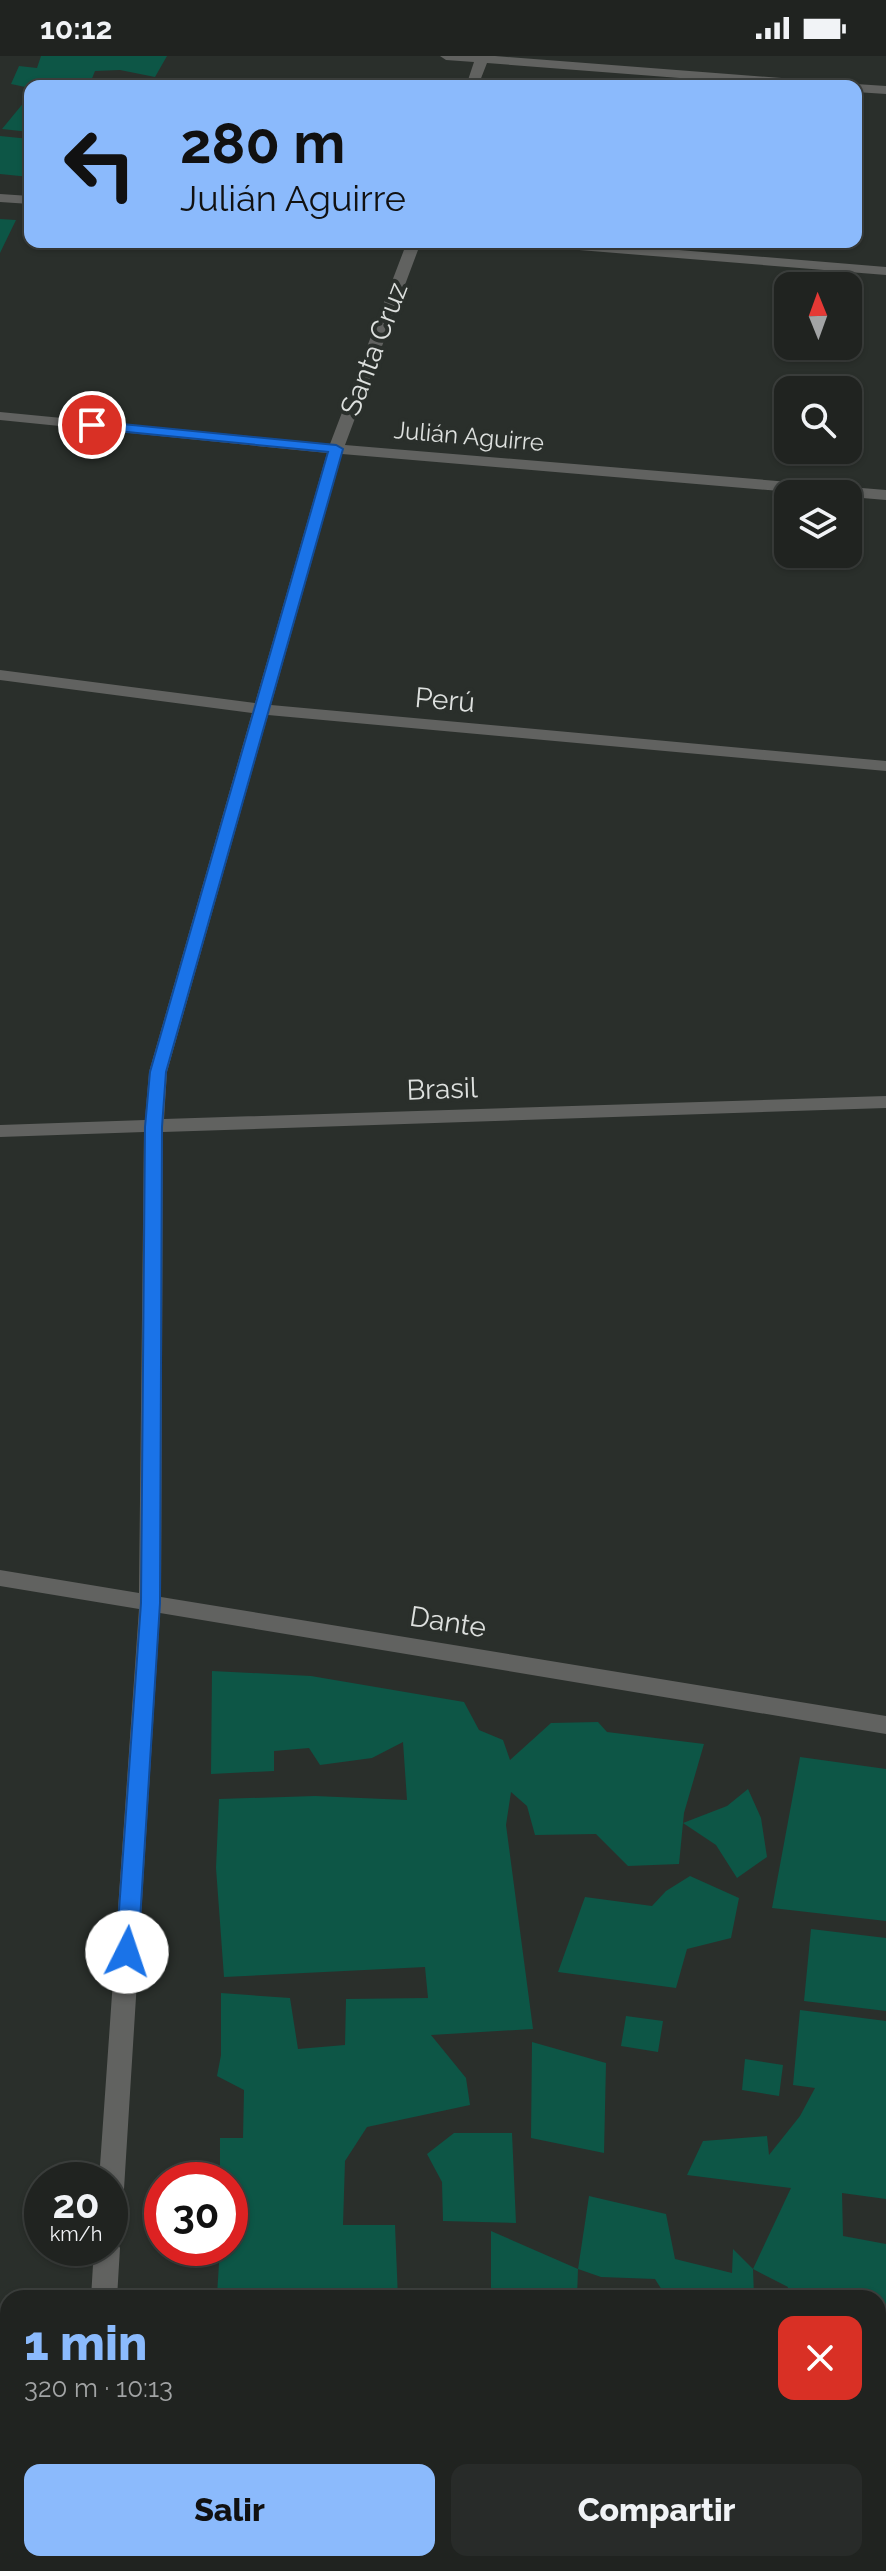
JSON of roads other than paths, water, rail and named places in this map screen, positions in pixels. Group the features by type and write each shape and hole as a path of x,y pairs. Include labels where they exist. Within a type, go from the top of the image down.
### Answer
{"street":[{"path":"446,56 759,80"},
{"path":"474,80 483,58"},
{"path":"862,88 886,90"},
{"path":"0,198 24,200"},
{"name":"Santa Cruz","path":"113,2162 150,1603 154,1127 158,1072 336,449 412,248"},
{"path":"604,248 886,271"},
{"name":"Julián Aguirre","path":"0,416 336,449 886,495"},
{"name":"Perú","path":"0,675 262,709 886,766"},
{"name":"Brasil","path":"0,1131 886,1102"},
{"name":"Dante","path":"0,1578 886,1725"},
{"path":"104,2290 106,2266"}]}
